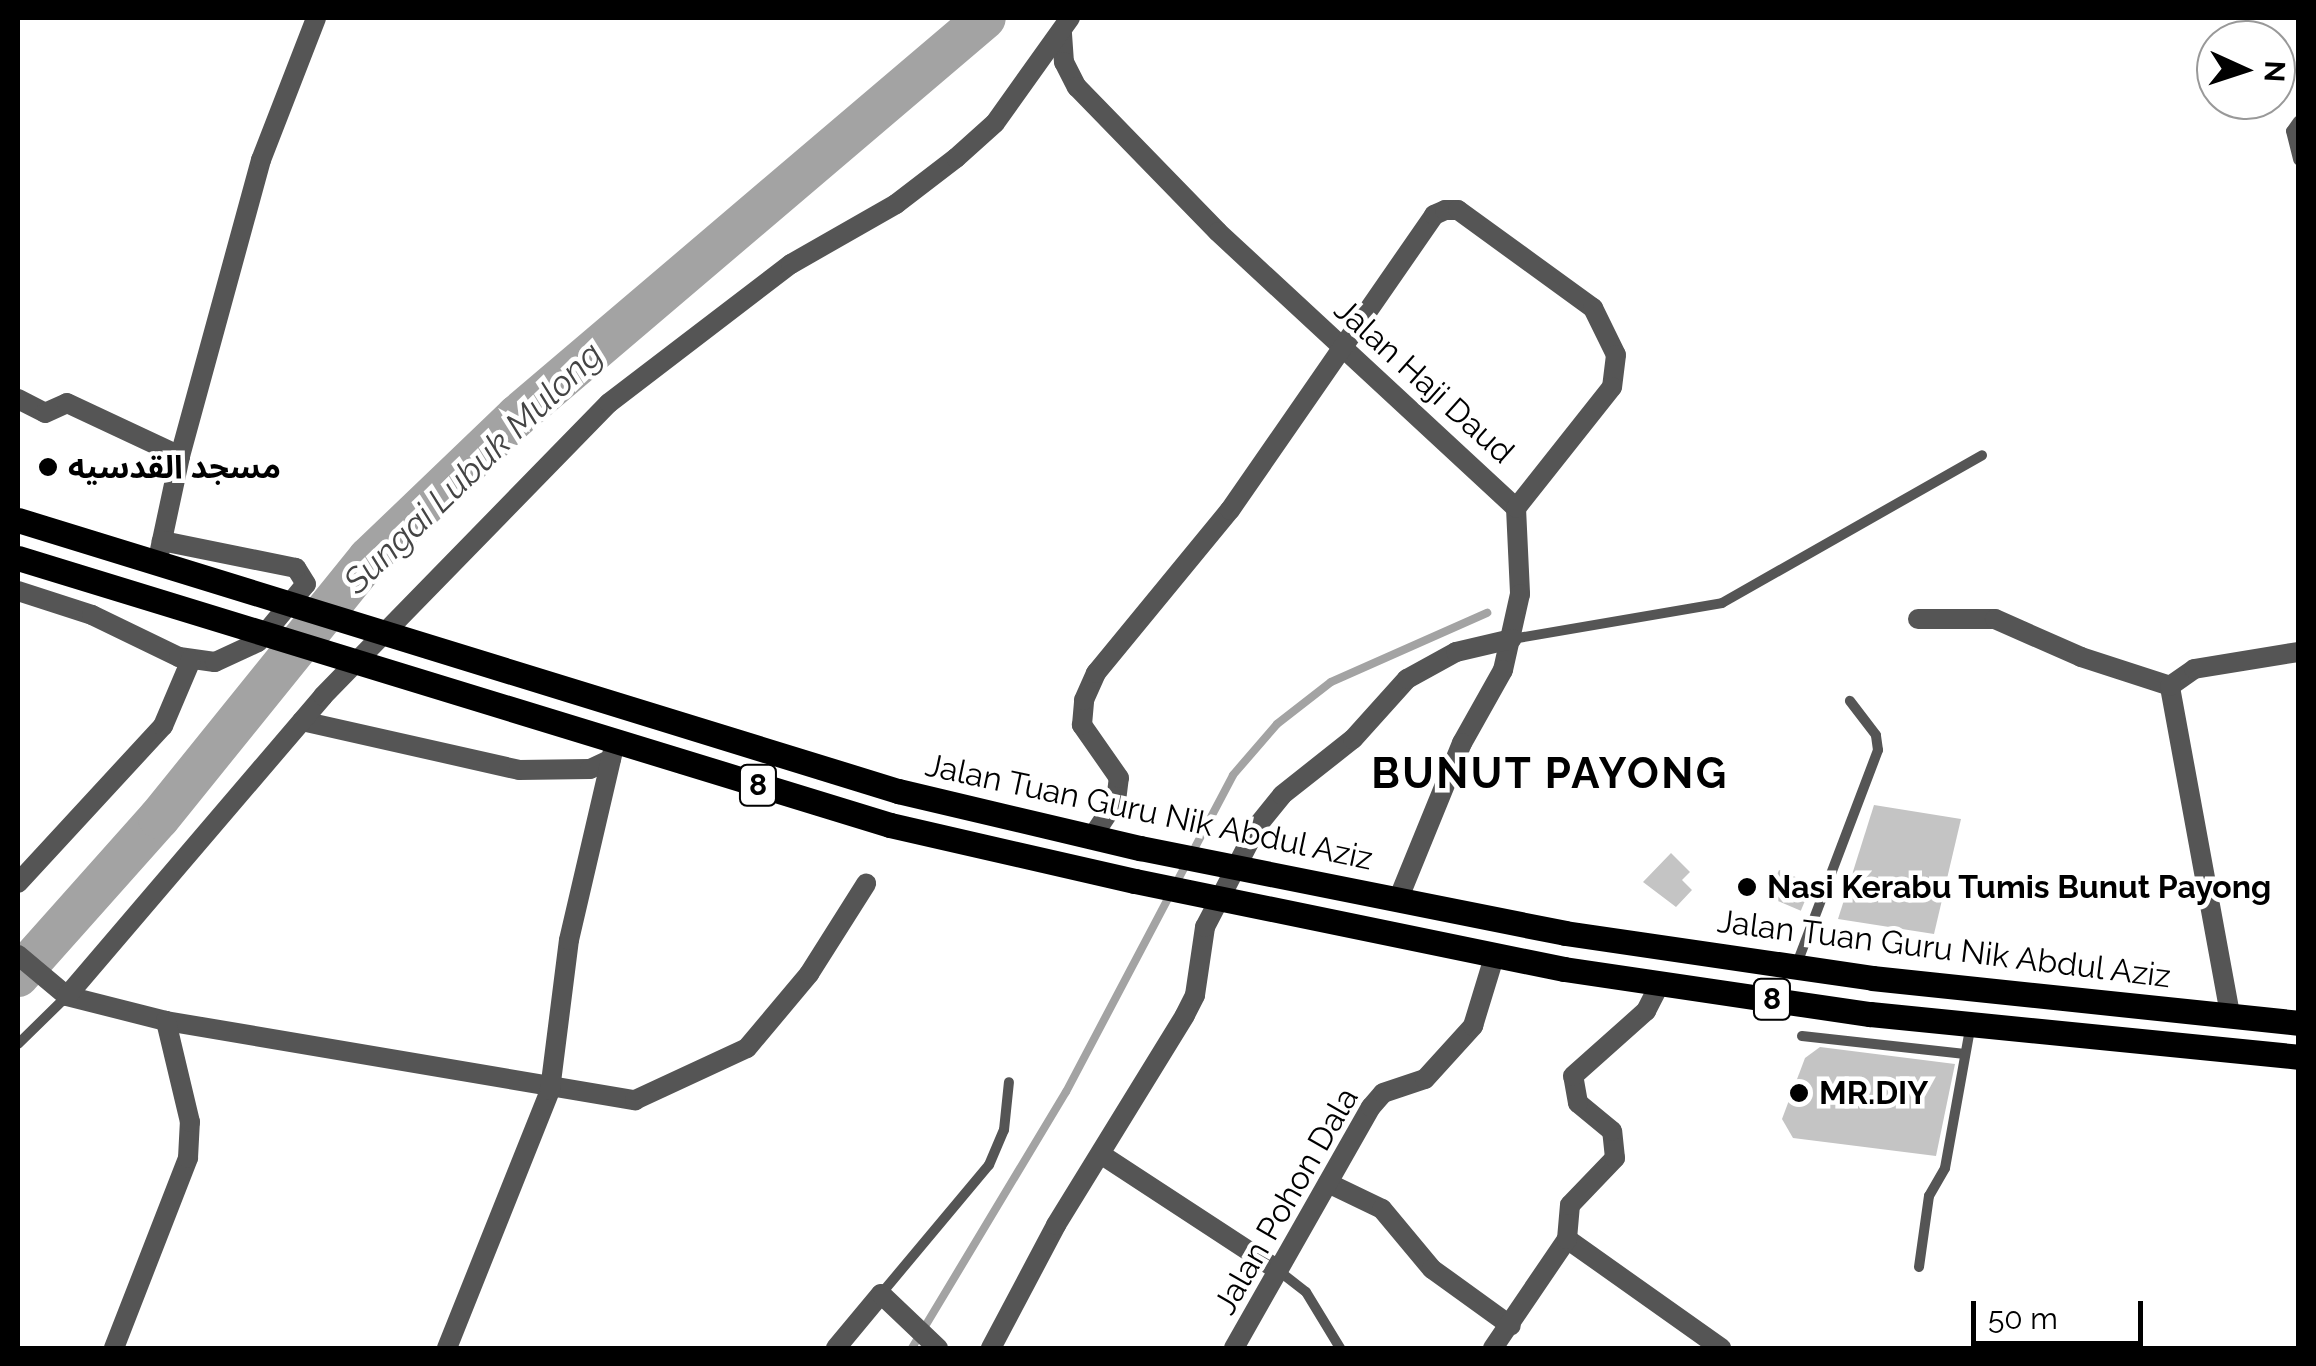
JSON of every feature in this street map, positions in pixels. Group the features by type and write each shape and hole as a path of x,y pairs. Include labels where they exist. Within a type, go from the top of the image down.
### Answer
{"main road":[{"name":"Jalan Tuan Guru Nik Abdul Aziz","path":"18,520 160,550 236,582 409,641 898,791 1140,848 1565,933 1796,967 2298,1023"},
{"name":"Jalan Tuan Guru Nik Abdul Aziz","path":"18,558 211,617 613,750 890,825 1135,880 1496,954 1660,982 1926,1017 2298,1057"},
{"path":"1894,979 1901,1005 1926,1017"}],"street":[{"path":"18,591 92,615 190,660 214,662 258,642 288,611 306,574 220,548 160,550 180,456 261,160 316,18"},
{"path":"62,993 302,722 609,403 791,264 896,204 956,158 995,123 1066,26"},
{"name":"Jalan Haji Daud","path":"1066,26 1064,62 1077,86 1342,349 1516,508 1520,594 1512,639 1398,900"},
{"path":"1092,837 1116,801 1119,778 1082,725 1084,700 1096,674 1230,510 1434,215 1445,210 1458,210 1592,308 1616,355 1612,387 1516,508"},
{"path":"18,399 45,414 67,403 180,456"},
{"path":"1918,619 1995,619 2081,658 2170,686"},
{"path":"990,1348 1195,995 1206,927 1258,824 1282,795 1353,739 1407,679 1456,652 1512,639"},
{"path":"2170,686 2194,669 2298,652"},
{"path":"18,883 163,726 190,660"},
{"path":"2170,686 2230,1014"},
{"path":"302,722 519,770 590,769 613,750"},
{"path":"448,1348 550,1090 573,920 613,750"},
{"path":"18,954 62,993 166,1021 550,1090 635,1100 747,1048 809,974 866,884"},
{"name":"Jalan Pohon Dala","path":"1234,1348 1383,1093 1425,1078 1473,1026 1496,954"},
{"path":"1493,1348 1567,1238 1570,1205 1609,1168 1616,1148 1612,1131 1578,1102 1573,1076 1646,1011 1660,982"},
{"path":"114,1348 188,1158 190,1122 166,1021"},
{"path":"1102,1155 1278,1270"},
{"path":"1328,1182 1382,1209 1432,1269 1511,1326"},
{"path":"1567,1238 1722,1348"},
{"path":"836,1348 881,1294 938,1348"}],"lane":[{"path":"2298,121 2291,131 2298,160"},
{"path":"1512,639 1722,603 1982,455"},
{"path":"1796,967 1878,750 1876,735 1850,702"},
{"path":"18,1044 62,993"},
{"path":"1919,1267 1928,1196 1944,1168 1971,1022"},
{"path":"1802,1036 1965,1054"},
{"path":"881,1294 989,1165 1004,1130 1009,1082"},
{"path":"1278,1270 1306,1292 1340,1348"}],"building":[{"path":"1874,805 1961,819 1934,934 1838,919"},
{"path":"1671,853 1690,872 1682,880 1692,890 1676,907 1643,882"},
{"path":"1779,870 1812,884 1801,911 1768,897"},
{"path":"1820,1047 1955,1064 1936,1156 1793,1138 1782,1119 1805,1058"}],"waterway":[{"name":"Sungai Lubuk Mulong","path":"18,976 159,818 369,558 517,416 985,18"},
{"path":"912,1348 1066,1092 1233,775 1277,724 1331,682 1487,613"}],"place":[{"name":"مسجد القدسيه","path":"48,467"},
{"name":"Nasi Kerabu Tumis Bunut Payong","path":"1747,887"},
{"name":"MR.DIY","path":"1799,1093"}],"district":[{"name":"BUNUT PAYONG","path":"1550,774"}]}
